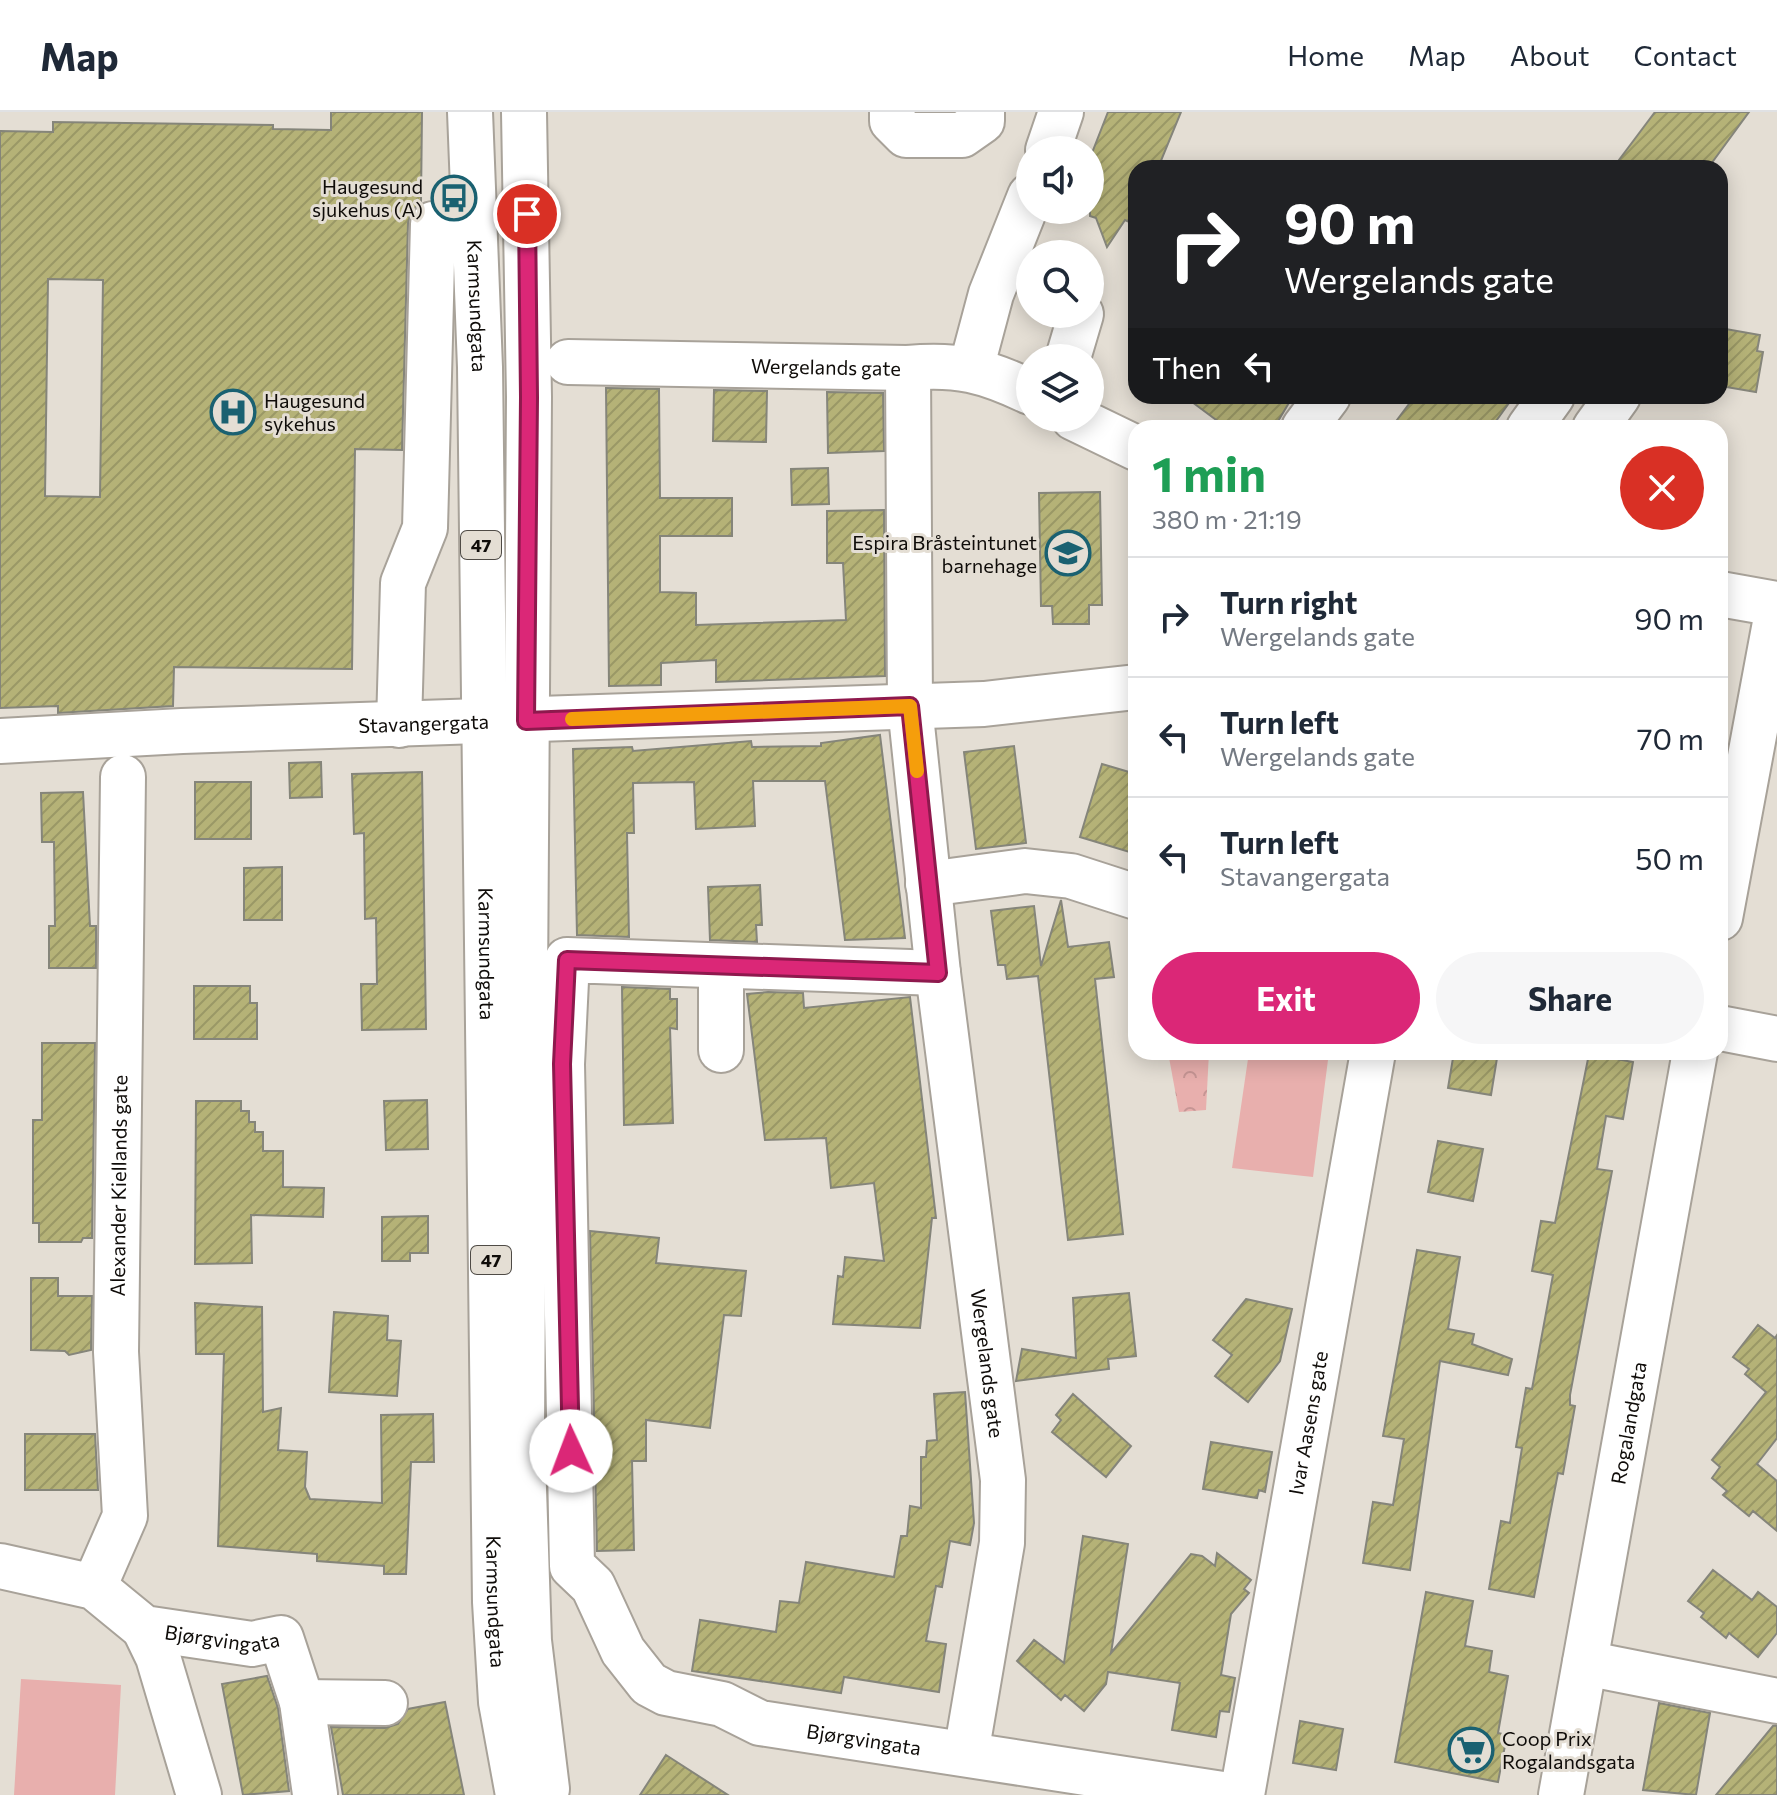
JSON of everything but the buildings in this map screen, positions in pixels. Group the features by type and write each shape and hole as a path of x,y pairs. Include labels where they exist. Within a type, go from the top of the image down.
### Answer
{"street":[{"name":"Karmsundgata","path":"470,112 480,367 495,1602 501,1702 518,1795"},
{"name":"Karmsundgata","path":"524,112 529,397 522,1428 529,1641 549,1795"},
{"path":"892,112 892,121 906,135 962,135 982,121 982,112"},
{"path":"1053,136 1061,112"},
{"path":"399,725 403,583 425,528 433,224"},
{"path":"971,369 1016,272"},
{"name":"Wergelands gate","path":"568,362 908,368 910,706 938,973 1003,1480 1002,1543 966,1754"},
{"path":"908,368 945,364 971,369 1016,387"},
{"path":"1103,432 1128,444"},
{"path":"1728,595 1777,604"},
{"path":"1728,875 1777,612"},
{"name":"Stavangergata","path":"0,741 910,706 1076,696 1128,688"},
{"name":"Alexander Kiellands gate","path":"94,1587 125,1516 116,1352 123,777"},
{"path":"928,884 1025,871 1071,876 1128,894"},
{"name":"Bjørgvingata","path":"721,966 567,960 562,1064 572,1566 593,1586 623,1651 638,1674 666,1693 722,1704 760,1723 966,1754 1140,1788 1229,1795"},
{"path":"721,1050 721,966 938,973"},
{"path":"1728,1030 1777,1039"},
{"name":"Ivar Aasens gate","path":"1242,1795 1372,1060"},
{"name":"Rogalandgata","path":"1561,1795 1694,1060"},
{"name":"Bjørgvingata","path":"0,1566 94,1587 144,1628 158,1657 199,1795"},
{"name":"Bjørgvingata","path":"144,1628 252,1644 281,1638 302,1702 315,1794"},
{"path":"1585,1663 1777,1701"},
{"path":"302,1702 385,1703"}],"green space":[{"path":"1169,1060 1209,1060 1206,1110 1179,1112"},
{"path":"1248,1060 1328,1060 1313,1177 1232,1168"},
{"path":"21,1679 121,1685 115,1795 14,1795"}],"slow traffic":[{"path":"572,719 910,706 917,771"}],"place":[{"name":"Haugesund sjukehus (A)","path":"454,198"},
{"name":"Haugesund sykehus","path":"233,412"},
{"name":"Espira Bråsteintunet barnehage","path":"1068,553"},
{"name":"Coop Prix Rogalandsgata","path":"1471,1750"}],"route":[{"path":"527,214 526,721 910,706 938,973 567,960 562,1064 571,1451"}]}
